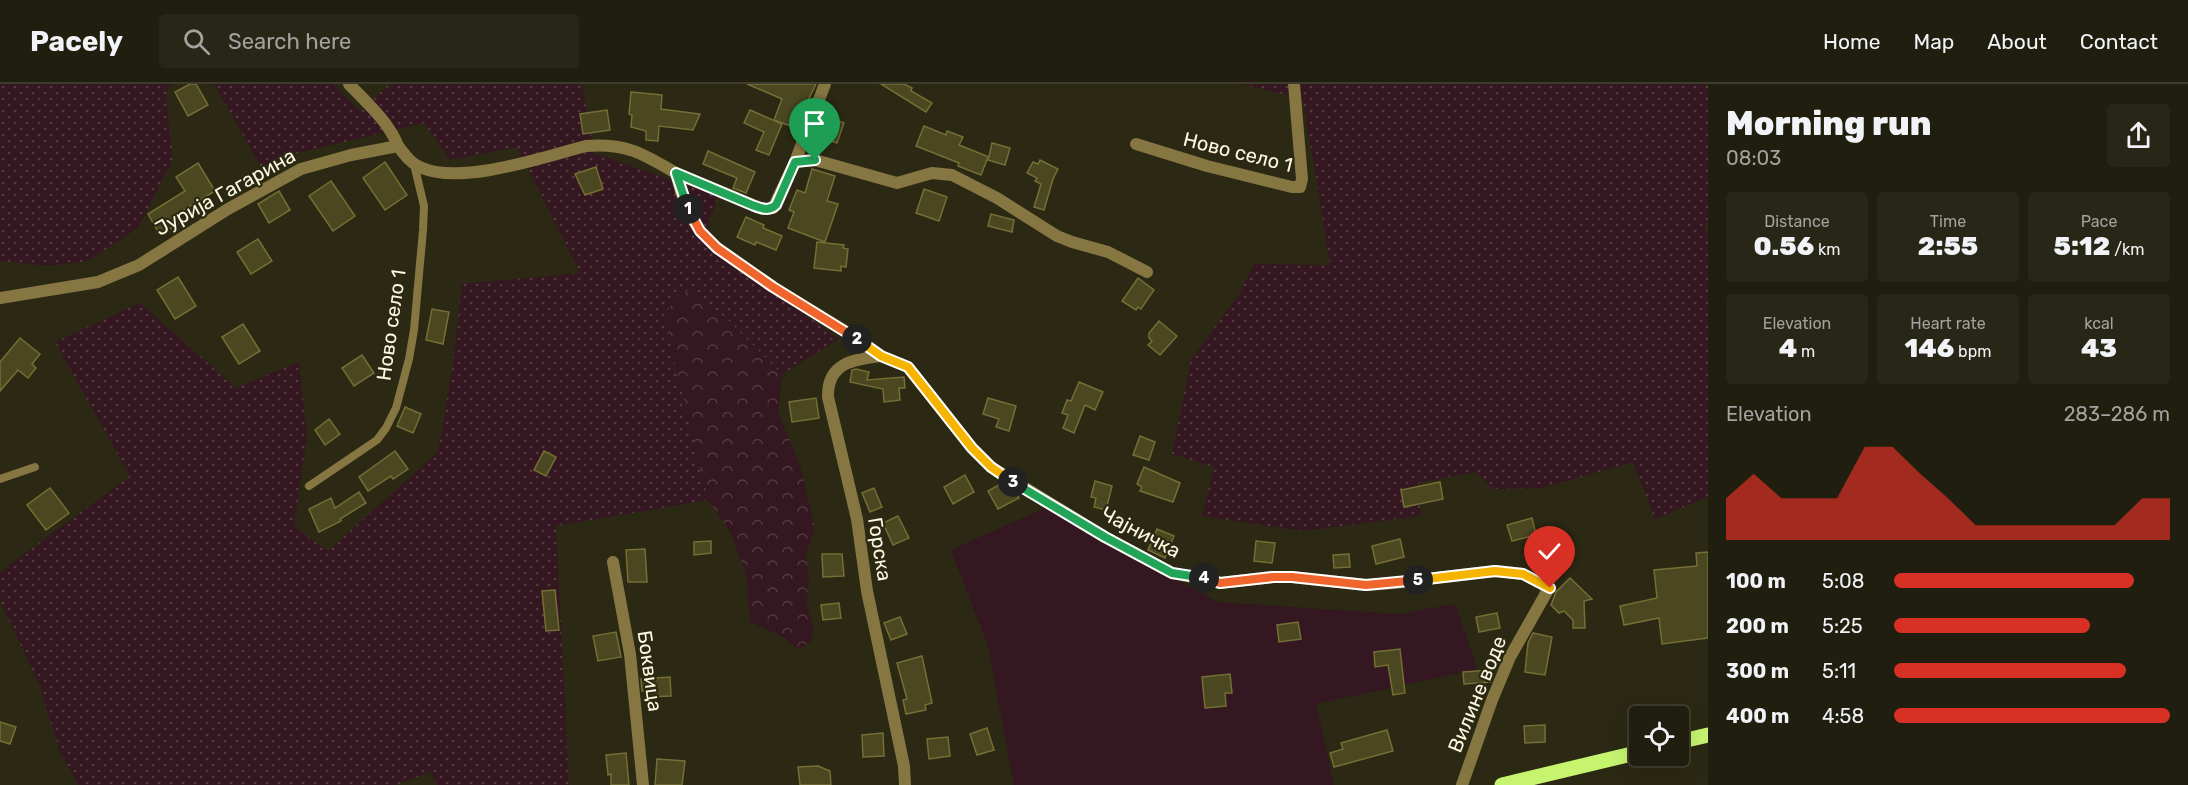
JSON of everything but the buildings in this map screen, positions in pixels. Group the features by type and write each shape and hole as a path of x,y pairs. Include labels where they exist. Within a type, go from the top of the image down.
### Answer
{"main road":[{"path":"1689,739 1708,735"},
{"path":"1502,785 1629,755"}],"street":[{"path":"349,84 381,118 398,146 414,164 442,173 460,175 586,146 617,146 646,155 676,173 763,209 776,205 825,84"},
{"name":"Ново село 1","path":"1136,144 1207,166 1300,187 1302,179 1294,84"},
{"name":"Јурија Гагарина","path":"0,298 98,282 139,265 228,209 301,169 351,155 398,146"},
{"path":"795,162 815,160 897,183 932,173 952,175 997,198 1057,236 1108,252 1147,272"},
{"path":"676,173 693,220 700,231 717,248 881,356"},
{"name":"Чајничка","path":"881,356 908,367 972,448 991,467 1105,537 1172,573 1220,583 1283,577 1366,585 1495,571 1523,574 1550,588"},
{"name":"Горска","path":"881,356 848,363 837,369 827,386 856,519 867,591 904,766 905,785"},
{"name":"Боквица","path":"613,562 630,654 643,785"},
{"name":"Вилине воде","path":"1462,785 1510,657 1550,588"}],"lane":[{"name":"Ново село 1","path":"309,486 377,440 396,408 414,330 423,230 424,206 414,164"},
{"path":"0,479 35,467"}],"green space":[{"path":"0,84 171,84 166,95 173,159 138,228 88,261 49,266 0,261"},
{"path":"214,84 333,84 359,111 390,84 582,84 594,153 718,196 703,242 839,339 782,374 728,320 691,289 675,296 666,315 672,352 708,500 556,526 569,785 437,785 430,772 396,785 79,785 60,752 39,684 0,601 0,572 130,476 55,342 140,303 236,388 299,362 307,435 294,526 328,551 438,452 452,371 462,284 580,273 517,147 450,160 424,123 289,155 262,169"},
{"path":"1241,84 1708,84 1708,221 1705,224 1708,238 1708,497 1655,519 1633,462 1543,488 1493,489 1476,472 1418,483 1421,516 1303,531 1202,516 1214,467 1172,454 1191,360 1239,294 1254,264 1330,265 1303,99"},
{"path":"691,289 728,320 782,374 778,413 800,465 815,529 806,554 809,579 807,607 813,625 812,640 799,649 779,635 750,622 746,573 729,530 708,500 672,352 666,315 675,296"},
{"path":"1045,508 1217,602 1399,614 1455,604 1477,669 1316,704 1334,785 1014,785 988,646 951,550"}],"route":[{"path":"815,160 806,159 795,162 776,205 769,209 752,205 676,173 693,220 700,231 717,248 881,356 908,367 972,448 991,467 1105,537 1172,573 1220,583 1292,577 1366,585 1495,571 1523,574 1550,588"}]}
